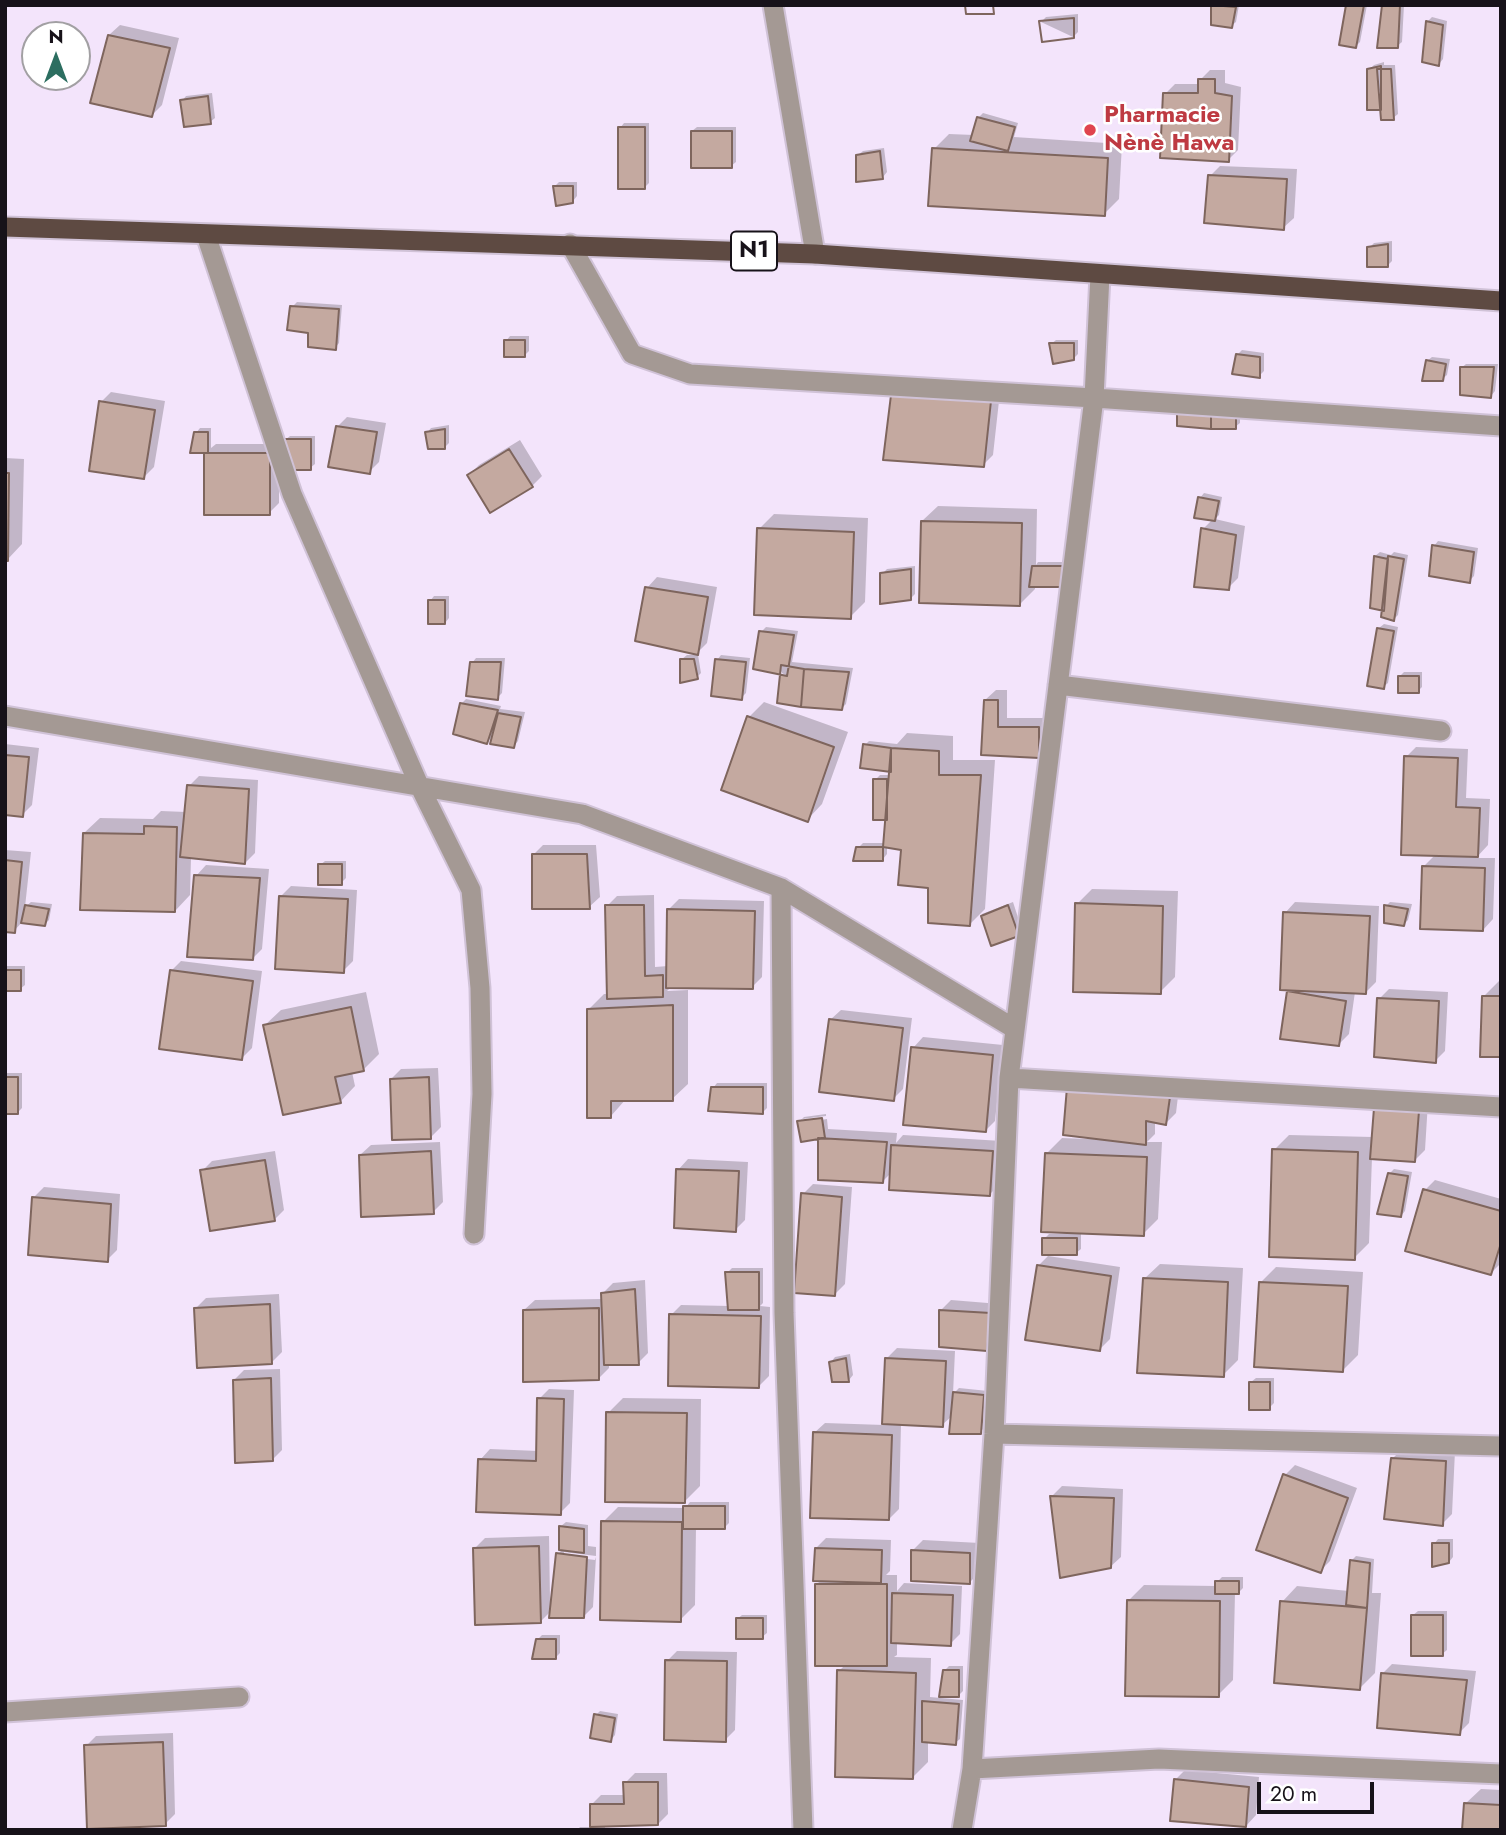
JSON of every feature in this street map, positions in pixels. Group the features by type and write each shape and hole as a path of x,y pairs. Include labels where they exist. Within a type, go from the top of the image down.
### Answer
{"highway":[{"name":"N1","path":"5,227 815,254 1501,301"}],"street":[{"path":"773,5 815,254"},
{"path":"206,235 292,494 419,785 471,890 480,988 482,1094 474,1234"},
{"path":"570,244 632,354 690,374 1501,426"},
{"path":"962,1830 972,1769 994,1434 1009,1078 1094,398 1100,275"},
{"path":"1058,685 1441,731"},
{"path":"5,716 582,814 780,888 1015,1029"},
{"path":"780,888 784,1314 803,1830"},
{"path":"1009,1078 1501,1107"},
{"path":"994,1434 1501,1446"},
{"path":"5,1712 239,1697"},
{"path":"972,1769 1159,1759 1501,1774"}],"building":[{"path":"965,5 993,5 994,14 966,14"},
{"path":"965,5 993,5 994,14 966,14"},
{"path":"1211,5 1236,7 1232,28 1211,25"},
{"path":"1346,5 1364,5 1356,48 1339,45"},
{"path":"1382,5 1400,5 1398,48 1377,48"},
{"path":"1074,18 1074,38 1042,42 1039,21"},
{"path":"1074,18 1074,38 1042,42 1039,21"},
{"path":"1426,21 1443,25 1439,66 1422,62"},
{"path":"108,35 170,48 152,117 90,103"},
{"path":"1381,66 1381,110 1367,110 1367,69"},
{"path":"1377,69 1391,69 1394,120 1381,120"},
{"path":"1198,79 1215,79 1215,93 1232,96 1229,162 1160,158 1163,93 1198,93"},
{"path":"208,96 211,124 184,127 180,100"},
{"path":"977,117 1015,127 1008,151 970,141"},
{"path":"618,127 645,127 645,189 618,189"},
{"path":"691,131 732,131 732,168 691,168"},
{"path":"932,148 1108,158 1105,216 928,206"},
{"path":"880,151 883,179 856,182 856,155"},
{"path":"1208,175 1287,179 1284,230 1204,223"},
{"path":"553,186 573,186 573,203 556,206"},
{"path":"1388,244 1388,267 1367,267 1367,247"},
{"path":"290,306 339,309 336,350 308,347 308,333 287,330"},
{"path":"504,340 525,340 525,357 504,357"},
{"path":"1049,343 1074,343 1074,360 1053,364"},
{"path":"1236,354 1260,357 1260,378 1232,374"},
{"path":"1426,360 1446,364 1443,381 1422,381"},
{"path":"1460,367 1494,367 1491,398 1460,395"},
{"path":"891,395 991,401 984,467 883,460"},
{"path":"99,401 155,410 144,479 89,471"},
{"path":"1177,405 1211,408 1211,429 1177,426"},
{"path":"1211,408 1236,408 1236,429 1211,429"},
{"path":"336,426 377,432 370,474 328,467"},
{"path":"445,429 445,449 428,449 425,432"},
{"path":"194,432 208,432 208,453 190,453"},
{"path":"283,439 311,439 311,470 287,470"},
{"path":"509,449 533,487 490,513 467,475"},
{"path":"204,453 270,453 270,515 204,515"},
{"path":"5,473 9,473 8,561 5,561"},
{"path":"1198,497 1219,501 1215,521 1194,518"},
{"path":"921,521 1022,523 1020,606 919,603"},
{"path":"757,528 854,532 851,619 754,615"},
{"path":"1201,528 1236,535 1229,590 1194,587"},
{"path":"1432,545 1474,552 1470,583 1429,576"},
{"path":"1374,556 1388,559 1384,611 1370,608"},
{"path":"1388,556 1404,559 1394,621 1381,617"},
{"path":"1032,566 1063,566 1063,587 1029,587"},
{"path":"911,569 911,600 880,604 880,573"},
{"path":"645,587 708,597 698,655 635,641"},
{"path":"428,600 445,600 445,624 428,624"},
{"path":"1377,628 1394,631 1384,689 1367,686"},
{"path":"759,631 794,635 787,676 753,669"},
{"path":"680,659 694,659 698,679 680,683"},
{"path":"715,659 746,662 742,700 711,696"},
{"path":"470,662 501,662 498,700 466,696"},
{"path":"781,665 804,669 801,707 777,703"},
{"path":"804,669 849,672 842,710 801,707"},
{"path":"1398,676 1419,676 1419,693 1398,693"},
{"path":"984,700 998,700 998,727 1039,727 1039,758 981,755"},
{"path":"460,703 498,710 487,744 453,734"},
{"path":"498,713 521,717 514,748 490,744"},
{"path":"747,716 834,747 808,822 721,790"},
{"path":"863,744 891,748 891,772 860,768"},
{"path":"891,748 939,751 939,775 981,775 970,926 928,923 928,888 898,885 901,850 883,847"},
{"path":"5,755 29,757 23,817 5,815"},
{"path":"1404,756 1458,758 1456,807 1480,808 1478,857 1401,855"},
{"path":"873,779 887,779 887,820 873,820"},
{"path":"187,785 249,789 245,864 180,857"},
{"path":"144,826 177,827 175,912 80,910 83,833 144,834"},
{"path":"856,847 883,847 883,861 853,861"},
{"path":"532,854 587,854 590,909 532,909"},
{"path":"5,860 22,862 15,933 5,932"},
{"path":"318,864 342,864 342,885 318,885"},
{"path":"1422,866 1485,868 1483,931 1420,929"},
{"path":"194,875 260,878 253,960 187,957"},
{"path":"279,896 348,899 344,973 275,969"},
{"path":"1075,903 1163,906 1161,994 1073,992"},
{"path":"25,905 49,909 45,926 21,923"},
{"path":"605,905 644,905 645,976 663,975 663,997 607,999"},
{"path":"1008,905 1019,936 991,946 981,916"},
{"path":"1384,905 1408,909 1404,926 1384,923"},
{"path":"667,909 755,911 753,989 666,988"},
{"path":"1283,912 1370,916 1366,994 1280,990"},
{"path":"5,970 21,970 21,991 5,991"},
{"path":"170,970 253,981 242,1060 159,1049"},
{"path":"1287,991 1346,1001 1339,1046 1280,1039"},
{"path":"1482,996 1501,996 1501,1057 1480,1057"},
{"path":"1377,998 1439,1001 1436,1063 1374,1057"},
{"path":"673,1005 673,1101 611,1101 611,1118 587,1118 587,1009"},
{"path":"351,1007 364,1071 335,1077 341,1103 283,1115 263,1025"},
{"path":"829,1019 903,1028 894,1101 819,1092"},
{"path":"911,1047 993,1055 986,1132 903,1125"},
{"path":"5,1077 18,1077 18,1114 5,1114"},
{"path":"429,1077 431,1139 392,1140 390,1079"},
{"path":"711,1087 763,1087 763,1114 708,1111"},
{"path":"1067,1087 1170,1097 1166,1125 1146,1121 1146,1145 1063,1135"},
{"path":"1374,1108 1419,1111 1415,1162 1370,1159"},
{"path":"822,1118 825,1138 801,1142 797,1121"},
{"path":"818,1138 887,1142 883,1183 818,1180"},
{"path":"891,1145 993,1151 990,1196 889,1190"},
{"path":"1272,1149 1358,1152 1355,1260 1269,1257"},
{"path":"431,1151 434,1214 361,1217 359,1155"},
{"path":"1045,1153 1147,1157 1144,1236 1041,1232"},
{"path":"265,1160 275,1221 210,1231 200,1170"},
{"path":"676,1169 739,1171 736,1232 674,1228"},
{"path":"1388,1173 1408,1176 1401,1217 1377,1214"},
{"path":"1423,1189 1501,1211 1501,1243 1491,1275 1405,1251"},
{"path":"801,1193 842,1197 835,1296 794,1293"},
{"path":"32,1197 111,1204 108,1262 28,1255"},
{"path":"1042,1238 1077,1238 1077,1255 1042,1255"},
{"path":"1037,1265 1111,1276 1100,1351 1025,1340"},
{"path":"725,1272 759,1272 759,1310 728,1310"},
{"path":"1143,1278 1228,1282 1224,1377 1137,1373"},
{"path":"1259,1282 1348,1286 1343,1372 1254,1367"},
{"path":"635,1289 639,1365 604,1365 601,1293"},
{"path":"270,1304 272,1364 197,1368 194,1308"},
{"path":"599,1308 599,1380 523,1382 523,1310"},
{"path":"939,1310 991,1313 987,1351 939,1347"},
{"path":"669,1314 761,1316 759,1388 668,1386"},
{"path":"846,1358 849,1382 832,1382 829,1362"},
{"path":"885,1358 946,1361 943,1427 882,1424"},
{"path":"271,1378 273,1461 235,1463 233,1380"},
{"path":"1249,1382 1270,1382 1270,1410 1249,1410"},
{"path":"953,1392 984,1395 981,1434 949,1434"},
{"path":"537,1398 564,1399 561,1515 476,1512 478,1459 536,1461"},
{"path":"606,1412 687,1413 685,1503 605,1502"},
{"path":"813,1432 892,1435 889,1520 810,1518"},
{"path":"1391,1458 1446,1461 1443,1526 1384,1519"},
{"path":"1283,1474 1348,1498 1321,1573 1256,1550"},
{"path":"1050,1496 1114,1498 1111,1568 1060,1578"},
{"path":"683,1506 725,1506 725,1529 683,1529"},
{"path":"601,1521 682,1522 681,1622 600,1620"},
{"path":"559,1526 584,1529 584,1553 559,1550"},
{"path":"1432,1543 1449,1543 1449,1563 1432,1567"},
{"path":"539,1546 541,1623 475,1625 473,1548"},
{"path":"815,1548 882,1550 881,1583 813,1581"},
{"path":"911,1550 970,1553 970,1584 911,1581"},
{"path":"556,1553 587,1557 584,1618 549,1618"},
{"path":"1350,1560 1370,1563 1367,1608 1346,1605"},
{"path":"1215,1581 1239,1581 1239,1594 1215,1594"},
{"path":"815,1584 887,1584 887,1666 815,1666"},
{"path":"892,1593 953,1595 951,1646 891,1643"},
{"path":"1127,1600 1220,1601 1219,1697 1125,1696"},
{"path":"1280,1601 1367,1608 1360,1690 1274,1683"},
{"path":"1411,1615 1443,1615 1443,1656 1411,1656"},
{"path":"736,1618 763,1618 763,1639 736,1639"},
{"path":"536,1639 556,1639 556,1659 532,1659"},
{"path":"665,1660 727,1661 726,1742 664,1740"},
{"path":"837,1670 916,1673 913,1779 835,1777"},
{"path":"943,1670 959,1670 959,1697 939,1697"},
{"path":"1381,1673 1467,1680 1460,1735 1377,1728"},
{"path":"922,1701 959,1704 956,1745 922,1742"},
{"path":"594,1714 615,1718 611,1742 590,1738"},
{"path":"163,1742 166,1826 87,1829 84,1745"},
{"path":"1174,1779 1249,1787 1246,1827 1170,1821"},
{"path":"623,1782 658,1782 658,1825 590,1827 590,1804 624,1804"},
{"path":"1464,1803 1501,1805 1501,1830 1462,1830"}],"place":[{"name":"Pharmacie Nènè Hawa","path":"1090,130"}]}
